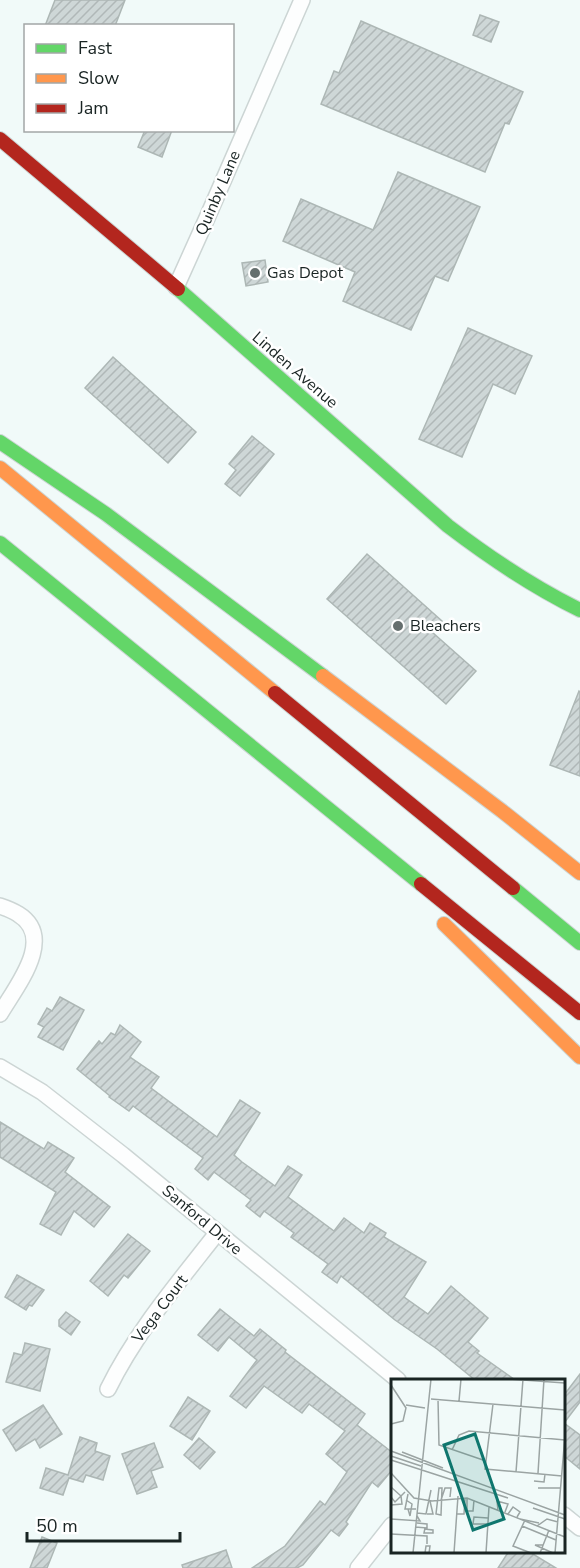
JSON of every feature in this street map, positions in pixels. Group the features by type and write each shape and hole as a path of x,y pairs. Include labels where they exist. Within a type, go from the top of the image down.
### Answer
{"main road":[{"name":"Linden Avenue","path":"0,139 51,180 448,526 533,585 580,610"},
{"path":"0,442 106,514 492,804 580,873"},
{"path":"0,468 580,943"},
{"path":"0,543 580,1013"},
{"path":"241,738 398,883"},
{"path":"433,915 580,1057"}],"street":[{"name":"Quinby Lane","path":"176,288 302,0"},
{"path":"0,906 18,914 27,922 33,935 34,949 31,961 0,1014"},
{"name":"Sanford Drive","path":"0,1067 42,1092 123,1155 397,1379"},
{"name":"Vega Court","path":"108,1389 136,1339 217,1233"},
{"path":"565,1516 580,1528"},
{"path":"358,1568 391,1527"}],"building":[{"path":"55,0 125,0 116,24 46,24"},
{"path":"480,15 499,22 491,42 473,35"},
{"path":"361,21 523,92 509,124 505,123 485,172 321,104 334,71 339,73"},
{"path":"144,132 171,132 162,157 138,147"},
{"path":"398,172 480,207 448,281 435,276 411,330 343,301 355,272 283,241 301,199 373,230"},
{"name":"Gas Depot","path":"265,260 268,282 246,286 242,263"},
{"path":"468,328 532,356 515,394 493,384 462,457 419,439"},
{"path":"113,357 196,432 168,463 85,388"},
{"path":"252,436 274,454 240,496 225,484 236,470 229,464"},
{"name":"Bleachers","path":"367,554 442,621 432,632 476,671 446,704 327,599"},
{"path":"580,692 580,776 550,765"},
{"path":"60,997 84,1010 63,1050 38,1037 44,1027 38,1024 47,1008 52,1011"},
{"path":"120,1025 141,1042 130,1057 159,1077 151,1088 217,1137 240,1100 260,1113 234,1155 275,1186 288,1166 302,1175 288,1197 334,1231 344,1218 364,1233 370,1223 386,1233 384,1237 426,1262 404,1297 428,1314 451,1286 488,1318 468,1342 479,1351 477,1353 514,1379 474,1379 341,1276 337,1283 322,1272 328,1264 291,1237 294,1233 264,1211 260,1217 246,1206 251,1200 214,1172 208,1180 195,1169 203,1158 133,1106 129,1111 109,1097 77,1069 99,1041 102,1044 111,1033 115,1035"},
{"path":"0,1122 44,1149 48,1142 74,1158 65,1172 110,1207 94,1227 74,1211 61,1235 40,1224 56,1192 0,1157"},
{"path":"128,1234 150,1251 128,1278 124,1275 108,1296 90,1281"},
{"path":"17,1275 44,1290 26,1310 5,1297"},
{"path":"220,1309 254,1336 260,1329 286,1350 285,1352 365,1414 357,1425 391,1451 391,1471 378,1487 372,1482 339,1536 331,1530 303,1565 297,1568 252,1568 285,1546 320,1501 325,1505 347,1472 326,1454 345,1431 309,1404 302,1413 264,1386 246,1408 230,1396 257,1360 229,1337 218,1351 198,1335"},
{"path":"66,1312 80,1322 71,1335 59,1326 59,1320"},
{"path":"25,1343 50,1349 40,1391 6,1382 14,1353 22,1355"},
{"path":"580,1374 580,1402 565,1422 565,1394"},
{"path":"188,1397 210,1411 192,1440 170,1426"},
{"path":"43,1405 62,1434 40,1448 35,1439 16,1451 3,1430"},
{"path":"565,1424 580,1435 580,1469 565,1457"},
{"path":"80,1437 97,1443 95,1451 110,1456 103,1480 86,1475 83,1482 69,1478 63,1495 40,1488 46,1468 68,1475"},
{"path":"199,1438 215,1452 200,1469 184,1455"},
{"path":"154,1443 163,1467 151,1471 157,1487 137,1494 122,1454"},
{"path":"42,1537 57,1543 47,1568 30,1568"},
{"path":"226,1550 232,1568 183,1568 182,1565"},
{"path":"508,1553 531,1553 556,1568 498,1568"}],"traffic: fast":[{"path":"178,289 448,526 512,571 580,610"},
{"path":"0,442 106,514 323,676"},
{"path":"0,543 421,884"},
{"path":"513,888 580,943"}],"traffic: slow":[{"path":"0,468 275,693"},
{"path":"323,676 580,873"},
{"path":"444,924 580,1057"}],"traffic: jam":[{"path":"0,139 178,289"},
{"path":"275,693 513,888"},
{"path":"421,884 580,1013"}],"place":[{"name":"Gas Depot","path":"255,273"},
{"name":"Bleachers","path":"398,626"}]}
